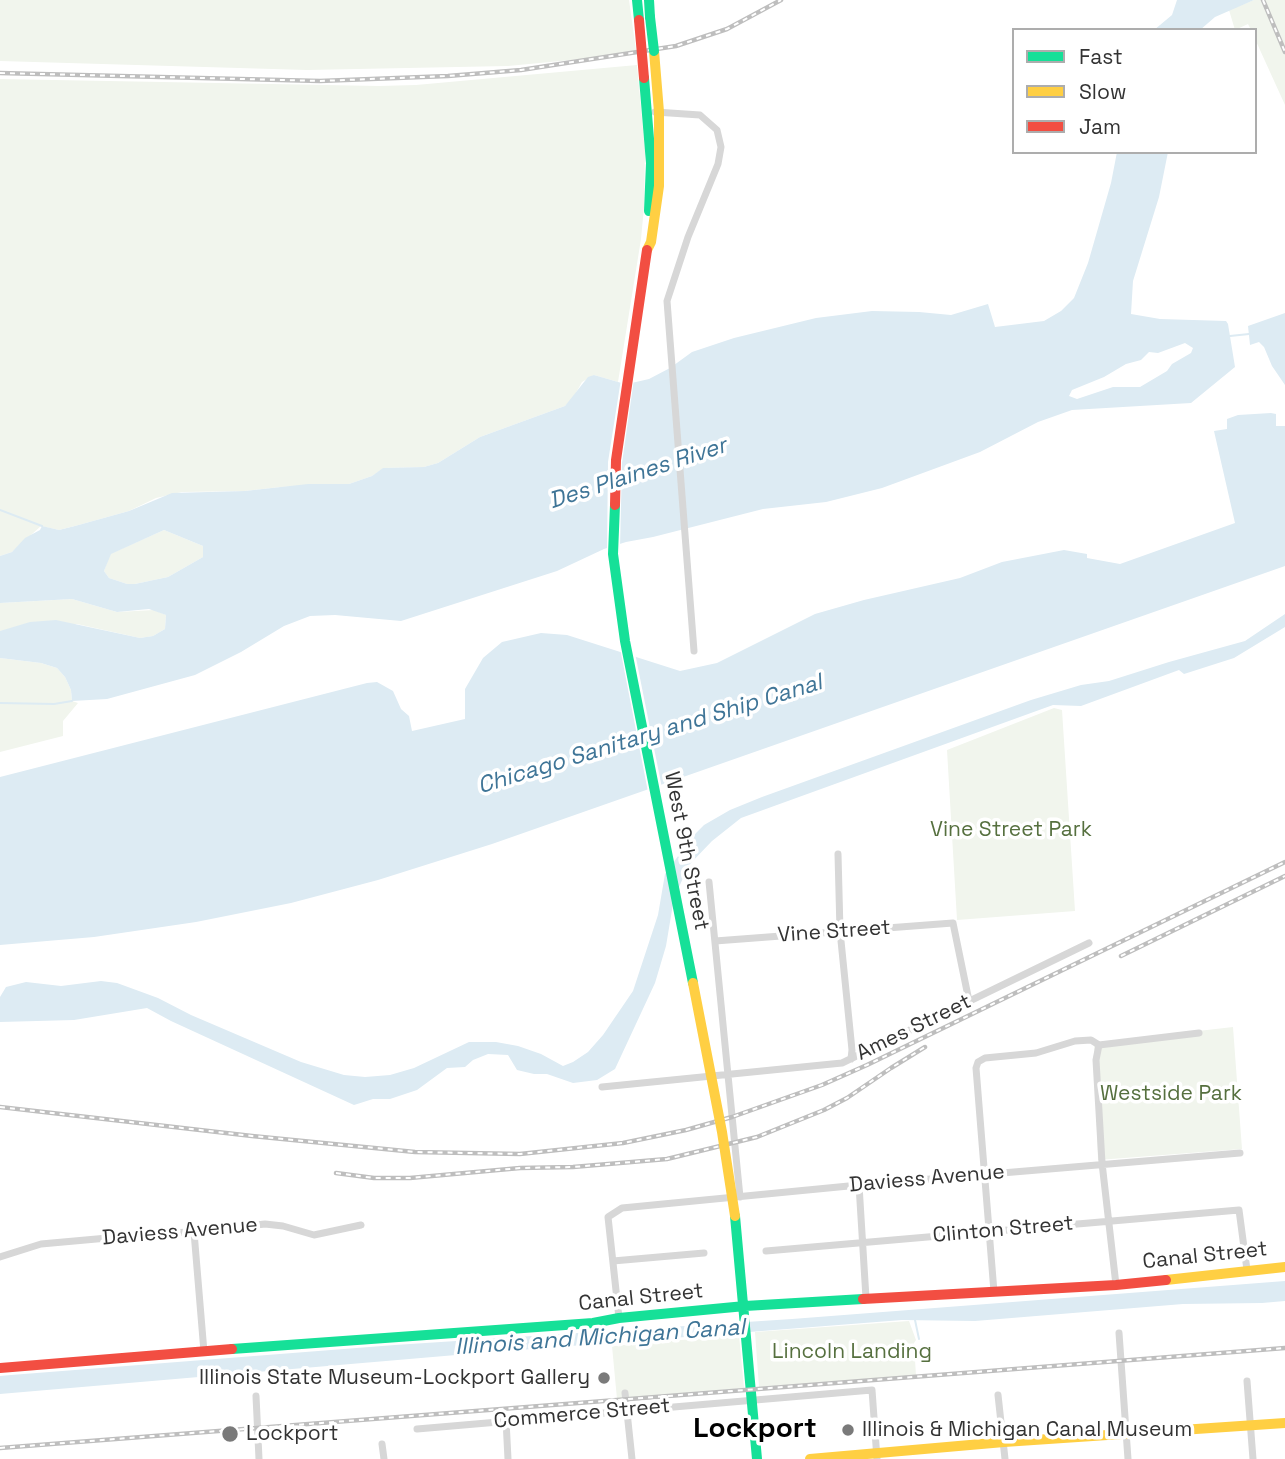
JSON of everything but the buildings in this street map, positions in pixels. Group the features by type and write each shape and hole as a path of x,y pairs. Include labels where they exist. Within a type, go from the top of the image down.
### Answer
{"main road":[{"name":"West 9th Street","path":"637,0 651,163 647,250 616,460 614,554 617,594 722,1132 735,1216 757,1459"},
{"name":"West 9th Street","path":"647,250 651,242 659,186 659,112 649,0"},
{"name":"Canal Street","path":"0,1368 593,1323 744,1306 1115,1285 1285,1267"},
{"path":"810,1459 877,1456 1004,1442 1285,1423"}],"street":[{"path":"647,111 699,115 717,130 721,147 718,164 688,237 667,302 694,651"},
{"path":"838,854 840,932 851,1059"},
{"name":"West 9th Street","path":"709,882 740,1197"},
{"name":"Vine Street","path":"715,941 953,923 970,1001"},
{"name":"Ames Street","path":"602,1087 842,1063 1089,943"},
{"path":"995,1292 976,1068 978,1062 985,1058 1036,1053 1075,1041 1091,1040 1099,1045 1199,1033"},
{"path":"1099,1045 1096,1060 1102,1163 1115,1285"},
{"name":"Daviess Avenue","path":"613,1261 608,1217 622,1208 1102,1163 1240,1153"},
{"path":"859,1185 866,1298"},
{"name":"Clinton Street","path":"766,1251 1239,1210 1247,1270"},
{"name":"Daviess Avenue","path":"0,1257 41,1244 265,1224 314,1235 361,1225"},
{"path":"194,1232 204,1352"},
{"path":"619,1318 613,1261 704,1253"},
{"path":"1119,1333 1128,1459"},
{"path":"1247,1381 1253,1459"},
{"name":"Commerce Street","path":"417,1429 872,1390 877,1456"},
{"path":"625,1393 632,1459"},
{"path":"998,1395 1005,1459"},
{"path":"256,1396 259,1459"},
{"path":"506,1420 508,1459"},
{"path":"382,1444 384,1459"}],"green space":[{"path":"0,0 629,0 636,50 613,56 508,66 307,70 0,61"},
{"path":"1254,0 1285,0 1285,105 1257,43 1257,28 1250,28 1248,24 1234,28 1229,10"},
{"path":"637,65 645,151 644,207 618,382 594,375 582,382 565,406 480,437 438,463 424,467 384,468 372,476 349,484 182,492 156,498 129,511 59,530 41,526 12,552 0,556 0,79 379,86"},
{"path":"164,530 203,546 203,557 168,577 135,584 109,578 104,571 110,554"},
{"path":"72,599 117,612 154,610 166,615 165,629 153,636 140,638 77,624 0,631 0,603"},
{"path":"0,658 41,663 57,668 65,677 71,690 72,701 78,703 63,721 63,736 0,752"},
{"name":"Vine Street Park","path":"1054,708 1062,710 1075,911 957,920 947,750"},
{"name":"Westside Park","path":"1233,1027 1242,1149 1098,1160 1094,1043"},
{"name":"Lincoln Landing","path":"909,1321 916,1340 916,1376 759,1387 755,1332"},
{"path":"739,1335 744,1388 617,1399 612,1346"}],"water":[{"path":"1177,0 1254,0 1215,17 1202,28 1156,28 1172,15"},
{"name":"Des Plaines River","path":"1117,154 1168,154 1159,197 1133,281 1131,314 1160,319 1226,321 1235,367 1191,403 1072,410 1038,422 980,452 882,488 826,502 763,509 626,542 557,571 401,621 335,615 310,616 284,626 195,675 107,699 72,701 71,690 57,668 41,663 0,658 0,631 30,622 56,620 140,638 153,636 165,629 166,615 149,609 117,612 72,599 0,603 0,556 12,552 42,526 59,530 75,526 129,511 172,493 349,484 372,476 383,468 424,467 438,463 480,437 565,406 588,377 594,375 625,384 649,379 692,352 734,338 816,318 872,311 951,315 988,304 995,327 1044,321 1061,311 1074,298 1088,263","holes":["1185,343 1193,348 1191,353 1172,364 1167,371 1140,387 1113,387 1077,399 1069,396 1072,390 1104,377 1126,364 1141,360 1149,352 1158,353","164,530 203,546 203,557 168,577 127,584 109,578 104,571 111,554"]},
{"path":"1285,313 1285,385 1272,366 1264,347 1259,342 1250,345 1248,326"},
{"name":"Chicago Sanitary and Ship Canal","path":"1276,414 1276,426 1285,426 1285,566 492,844 378,880 291,903 196,922 94,937 0,945 0,777 367,683 377,682 393,691 401,709 409,716 412,731 465,719 465,689 483,658 502,642 541,633 567,635 680,671 717,663 815,614 960,578 1002,562 1064,550 1087,554 1087,558 1120,564 1235,523 1214,431 1227,429 1227,419 1238,415"},
{"path":"1285,614 1285,627 1234,658 1184,674 1179,670 1081,706 1053,705 741,818 712,841 689,865 674,898 666,946 655,983 615,1069 597,1080 573,1083 547,1074 517,1070 508,1055 488,1054 473,1060 465,1067 447,1068 417,1090 390,1099 373,1099 354,1105 147,1008 74,1020 0,1022 0,997 6,987 26,982 61,986 101,981 117,983 158,998 301,1062 344,1075 390,1075 414,1068 469,1042 496,1042 518,1046 563,1066 588,1052 633,991 658,915 665,874 704,825 730,810 762,797 1031,700 1081,685 1109,681 1245,641"},
{"name":"Illinois and Michigan Canal","path":"1285,1281 1285,1301 1183,1304 975,1321 902,1320 0,1394 0,1376 11,1375"}],"pier":[{"path":"621,379 634,379 622,463 620,547 607,551 608,462"},
{"path":"620,648 635,653 662,788 648,792"}],"waterway":[{"path":"1230,336 1249,334"},
{"path":"0,510 42,526"},
{"path":"0,703 54,704 72,701"},
{"path":"915,1320 919,1339"}],"railway":[{"path":"0,73 320,81 521,70 676,46 727,29 781,0"},
{"path":"1263,0 1285,52"},
{"path":"0,1107 415,1152 520,1154 623,1143 732,1117 822,1085 1285,862"},
{"path":"1121,956 1285,876"},
{"path":"336,1173 374,1178 410,1178 667,1159 757,1137 824,1110 925,1047"},
{"path":"0,1448 1285,1348"}],"traffic: fast":[{"path":"637,0 639,20"},
{"path":"649,0 650,17"},
{"path":"650,17 654,51"},
{"path":"644,78 651,163 649,211"},
{"path":"615,505 613,554 625,641 693,983"},
{"path":"735,1216 757,1459"},
{"path":"232,1349 593,1323 745,1306 863,1299"}],"traffic: slow":[{"path":"647,250 651,242 659,186 659,112 654,51"},
{"path":"693,983 722,1132 735,1216"},
{"path":"1166,1280 1285,1267"},
{"path":"810,1459 1004,1442 1285,1423"}],"traffic: jam":[{"path":"639,20 644,78"},
{"path":"615,505 616,460 647,250"},
{"path":"863,1299 1166,1280"},
{"path":"0,1368 232,1349"}],"place":[{"name":"Illinois State Museum-Lockport Gallery","path":"604,1378"},
{"name":"Illinois & Michigan Canal Museum","path":"848,1430"},
{"name":"Lockport","path":"230,1434"}],"district":[{"name":"Lockport","path":"755,1429"}]}
